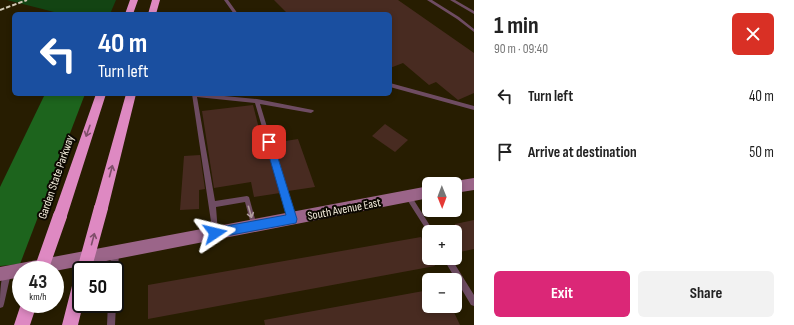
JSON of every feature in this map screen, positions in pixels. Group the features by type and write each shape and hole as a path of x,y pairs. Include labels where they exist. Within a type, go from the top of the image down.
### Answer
{"highway":[{"path":"130,12 134,0"},
{"path":"153,12 156,0"},
{"name":"Garden State Parkway","path":"44,261 100,96"},
{"path":"86,261 130,96"},
{"path":"22,325 26,313"},
{"path":"70,325 73,313"}],"main road":[{"path":"462,186 474,184"},
{"name":"South Avenue East","path":"64,262 422,193"}],"lane":[{"path":"226,0 235,12"},
{"path":"429,0 474,31"},
{"path":"452,0 474,13"},
{"path":"392,86 474,108"},
{"path":"194,96 212,204 215,233"},
{"path":"204,96 257,101 311,111"},
{"path":"257,101 292,219"},
{"path":"408,196 427,225"},
{"path":"212,204 246,198 254,226"},
{"path":"115,253 115,261"},
{"path":"451,265 474,302"},
{"path":"0,304 12,274"},
{"path":"111,325 112,313"}],"green space":[{"path":"7,0 116,0 111,12 54,12"},
{"path":"44,96 84,96 21,261 12,261 12,265 0,266 0,187"}],"building":[{"path":"274,0 398,0 474,53 474,93 458,100 436,82 429,85 403,63 392,67 392,12 286,12"},
{"path":"253,105 263,144 265,144 280,193 254,197 251,182 214,188 202,111"},
{"path":"385,124 408,140 395,152 372,136"},
{"path":"298,139 315,187 288,191 273,143"},
{"path":"200,155 205,189 199,190 199,209 180,210 184,156"},
{"path":"474,220 474,249 462,252 462,225 455,224"},
{"path":"421,237 422,265 435,266 148,319 148,285"},
{"path":"422,291 422,313 454,313 460,325 265,325 264,320"}],"railway":[{"path":"0,10 27,0"}],"route":[{"path":"215,233 292,219 269,142"}]}
